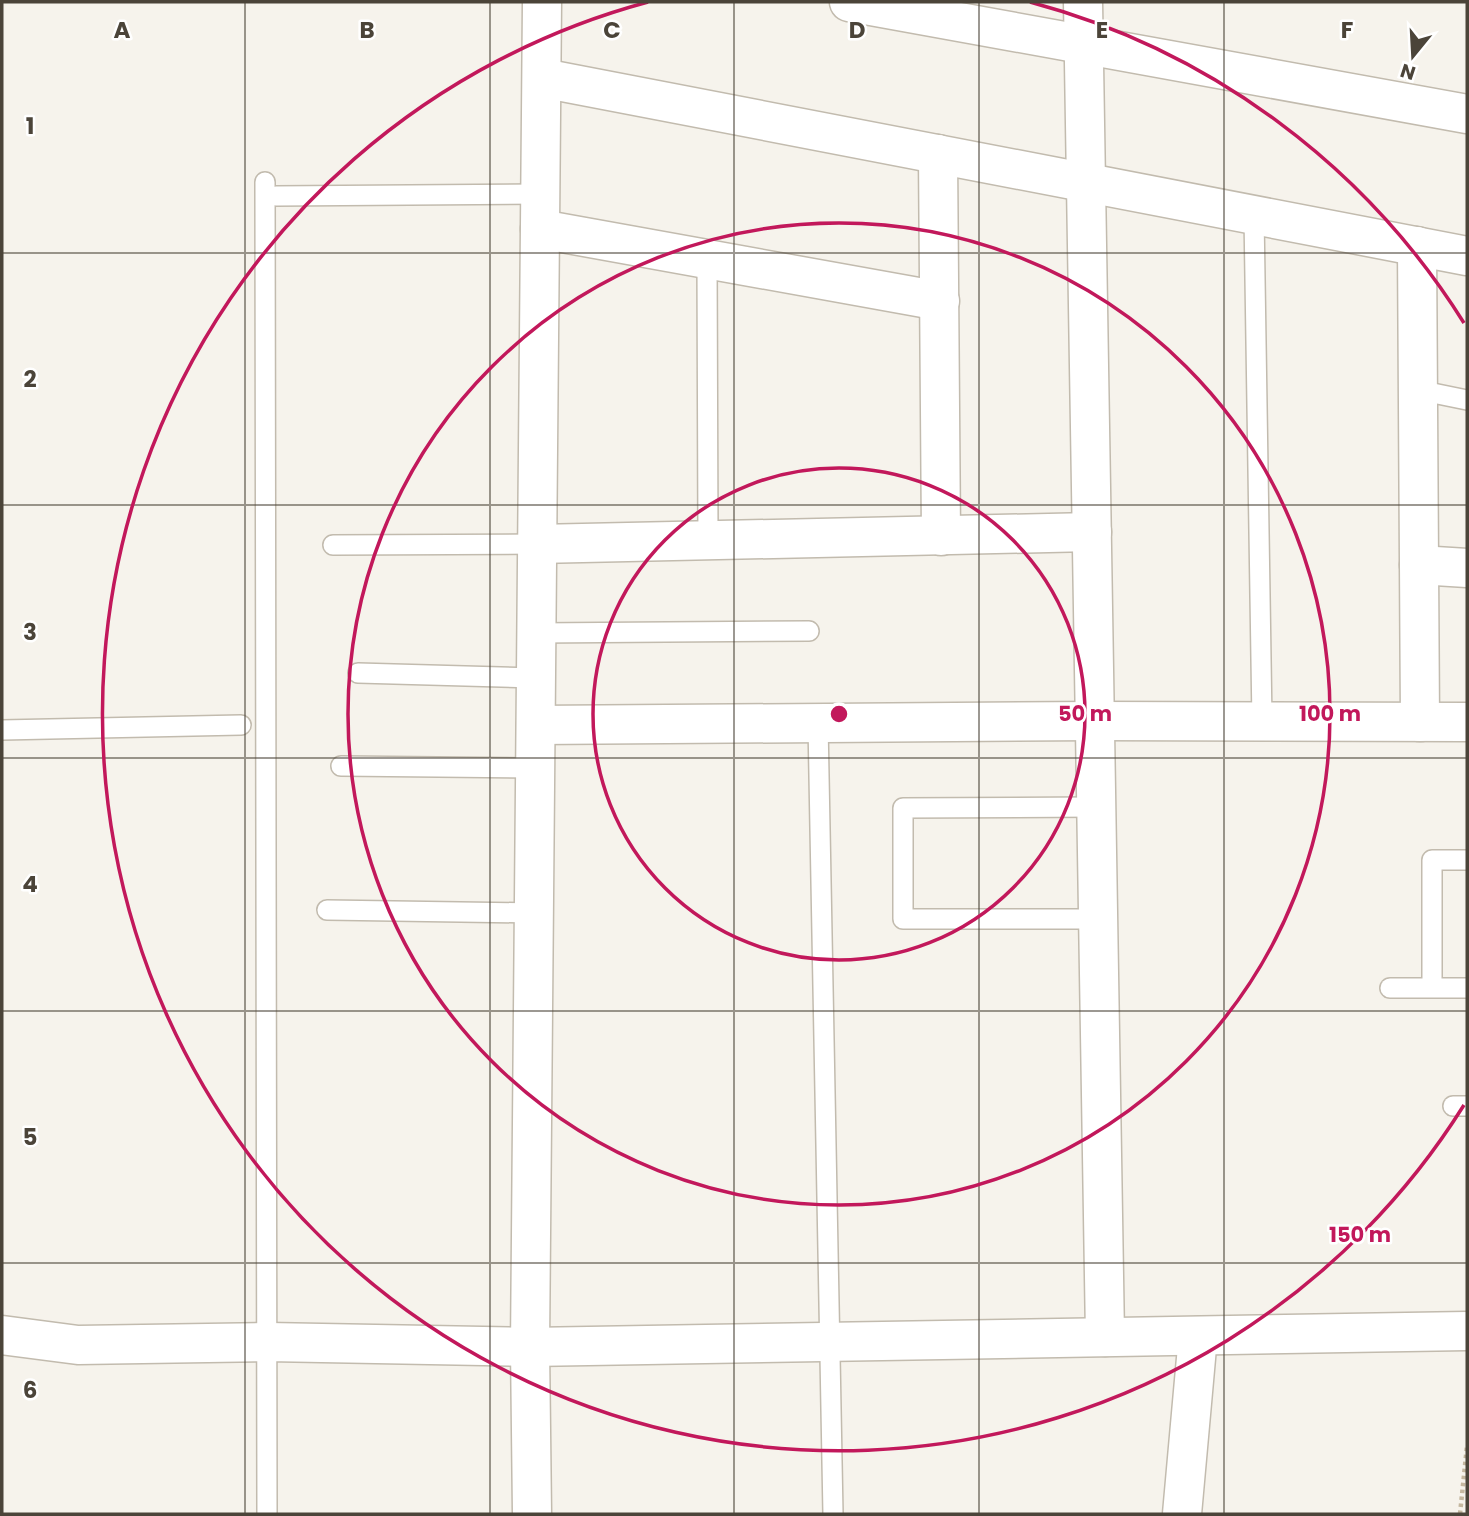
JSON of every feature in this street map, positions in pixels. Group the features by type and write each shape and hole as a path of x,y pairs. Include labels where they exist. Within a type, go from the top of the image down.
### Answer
{"street":[{"path":"532,1514 530,1347 542,2"},
{"path":"849,2 1467,114"},
{"path":"1083,2 1105,1337"},
{"path":"542,78 1467,256"},
{"path":"938,154 941,536"},
{"path":"540,211 707,258 940,301"},
{"path":"1418,246 1420,722"},
{"path":"537,544 1091,532"},
{"path":"1419,565 1467,568"},
{"path":"536,725 1095,721 1467,722"},
{"path":"2,1335 78,1345 268,1342 530,1347 1467,1331"},
{"path":"1182,1514 1198,1336"}],"lane":[{"path":"267,1514 271,189 540,211"},
{"path":"1254,215 1262,722"},
{"path":"707,258 708,540"},
{"path":"1418,390 1467,400"},
{"path":"334,545 537,544"},
{"path":"537,633 809,631"},
{"path":"358,673 536,678"},
{"path":"818,723 832,1514"},
{"path":"2,730 242,725"},
{"path":"341,766 536,768"},
{"path":"1096,807 903,808 903,919 1098,919"},
{"path":"1432,987 1433,860 1467,860"},
{"path":"327,910 534,913"},
{"path":"1390,988 1467,988"}],"path":[{"path":"1460,1514 1467,1446"}]}
